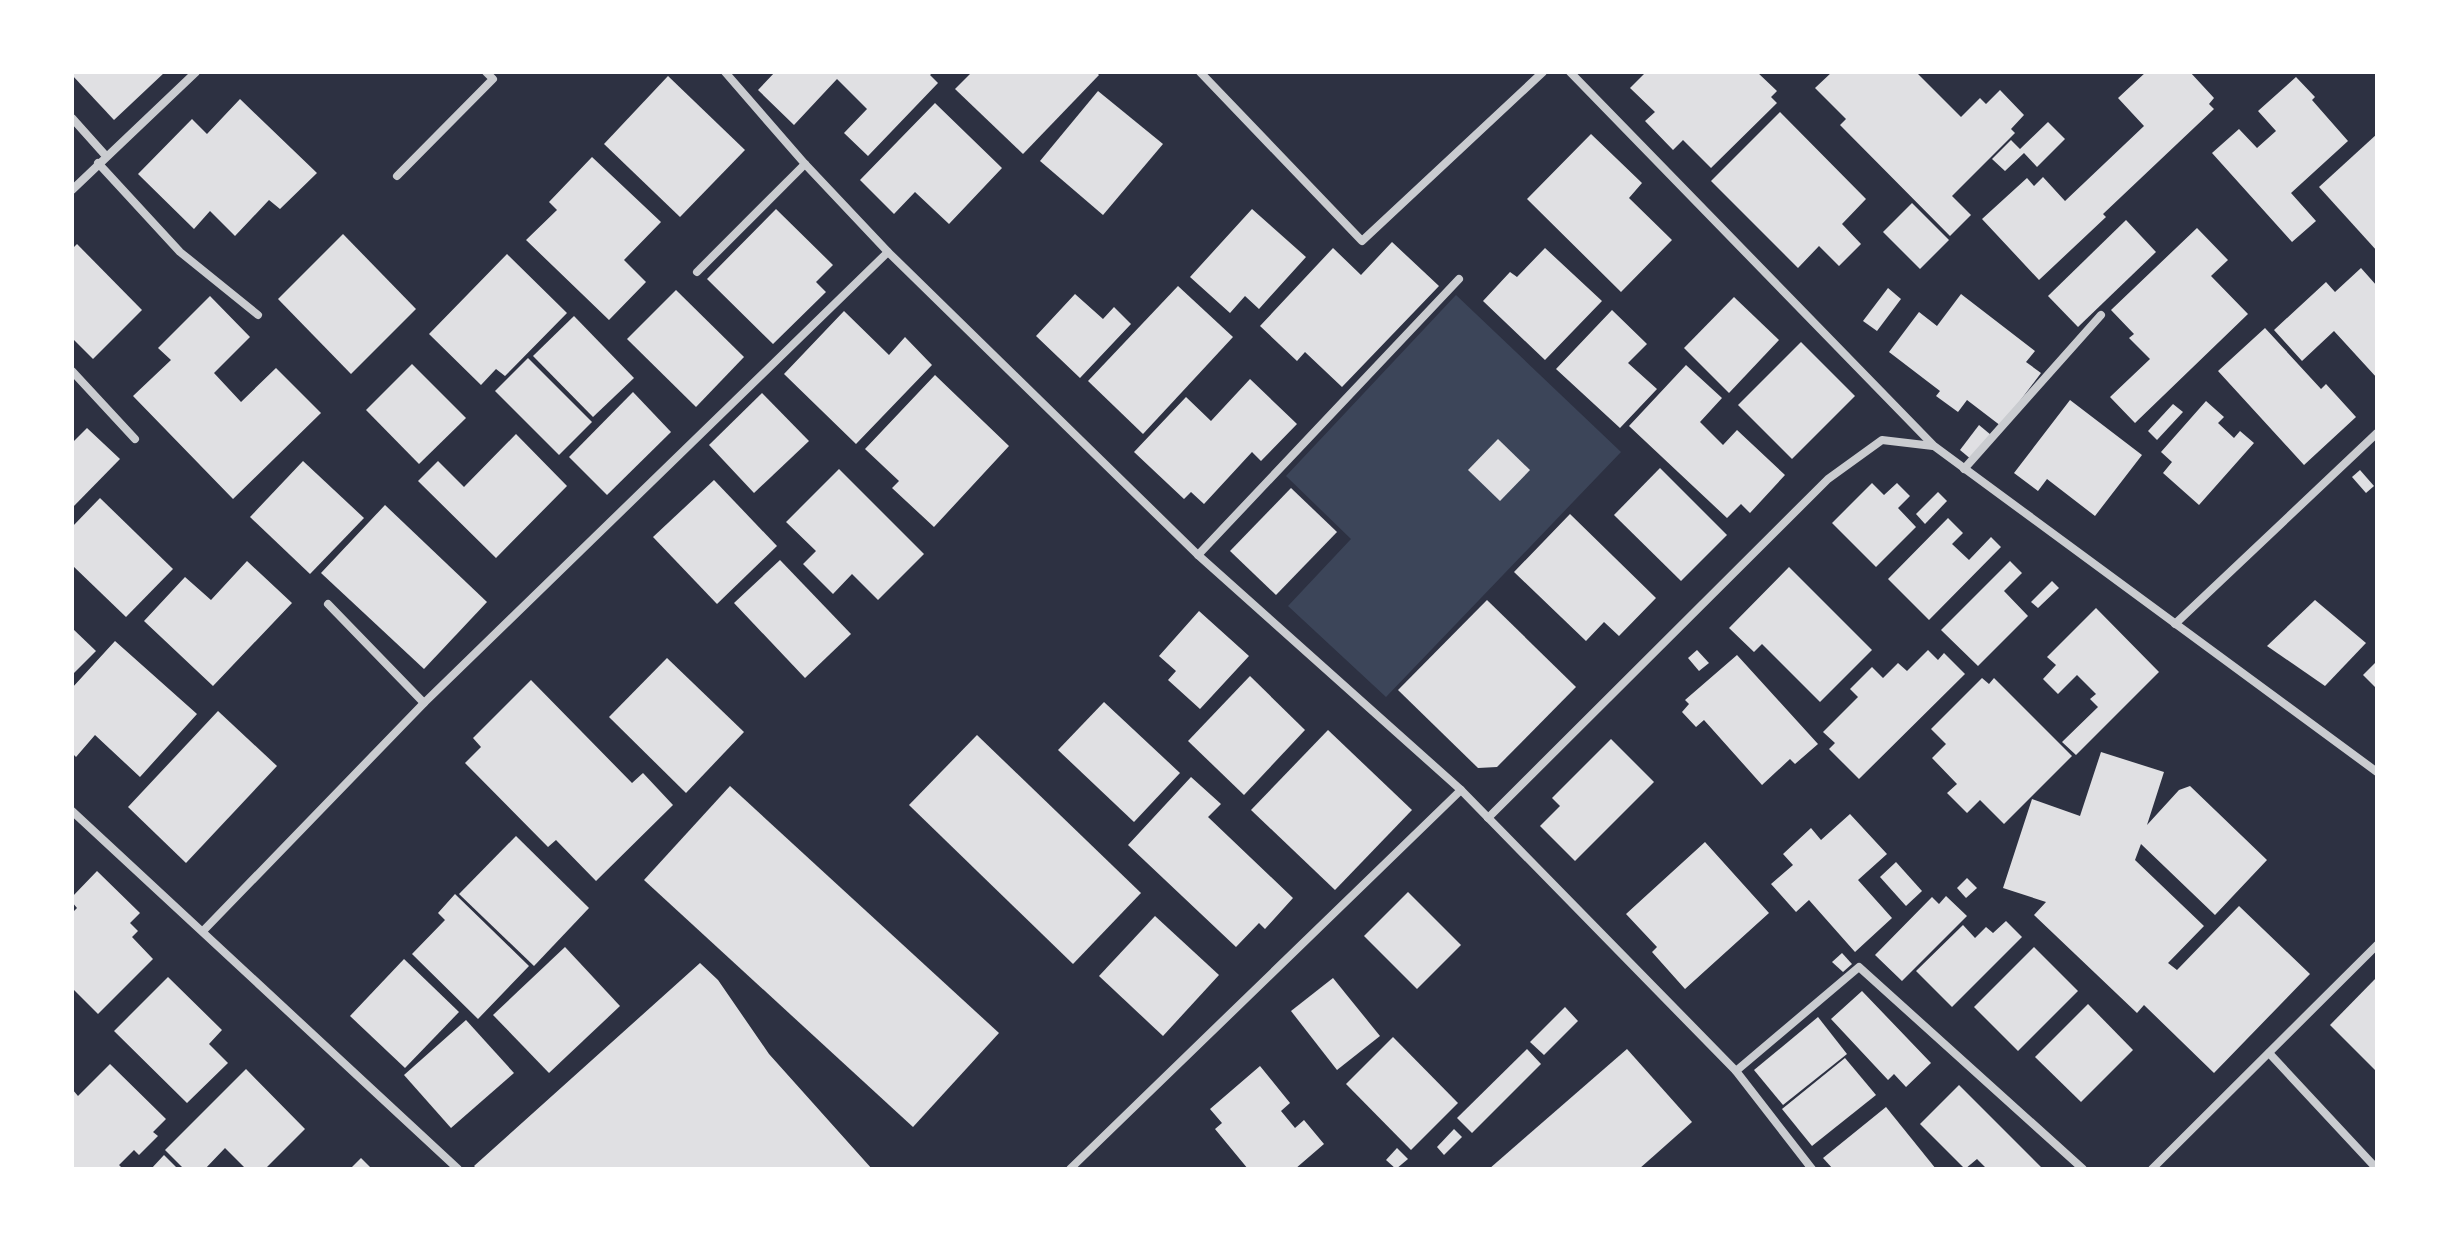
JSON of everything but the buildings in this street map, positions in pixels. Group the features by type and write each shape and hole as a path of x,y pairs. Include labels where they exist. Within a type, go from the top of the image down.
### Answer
{"street":[{"path":"72,190 196,72"},
{"path":"397,176 493,79 486,72"},
{"path":"725,72 805,164 888,252 1198,555 1461,790 1736,1071 1812,1169"},
{"path":"1200,72 1362,241 1543,72"},
{"path":"1570,72 1934,446 2377,772"},
{"path":"72,118 106,156"},
{"path":"98,163 180,252 258,315"},
{"path":"697,272 805,164"},
{"path":"204,930 424,703 888,252"},
{"path":"1198,555 1459,279"},
{"path":"1964,469 2101,315"},
{"path":"72,371 135,439"},
{"path":"2175,624 2377,433"},
{"path":"1488,818 1828,479 1882,440 1934,446"},
{"path":"328,604 424,703"},
{"path":"1070,1169 1461,790"},
{"path":"72,811 204,930 458,1169"},
{"path":"2152,1169 2377,945"},
{"path":"1736,1071 1859,967 2083,1169"},
{"path":"2269,1053 2377,1169"}],"shaded area":[{"path":"1456,295 1621,452 1386,697 1288,606 1351,539 1286,476"}]}
